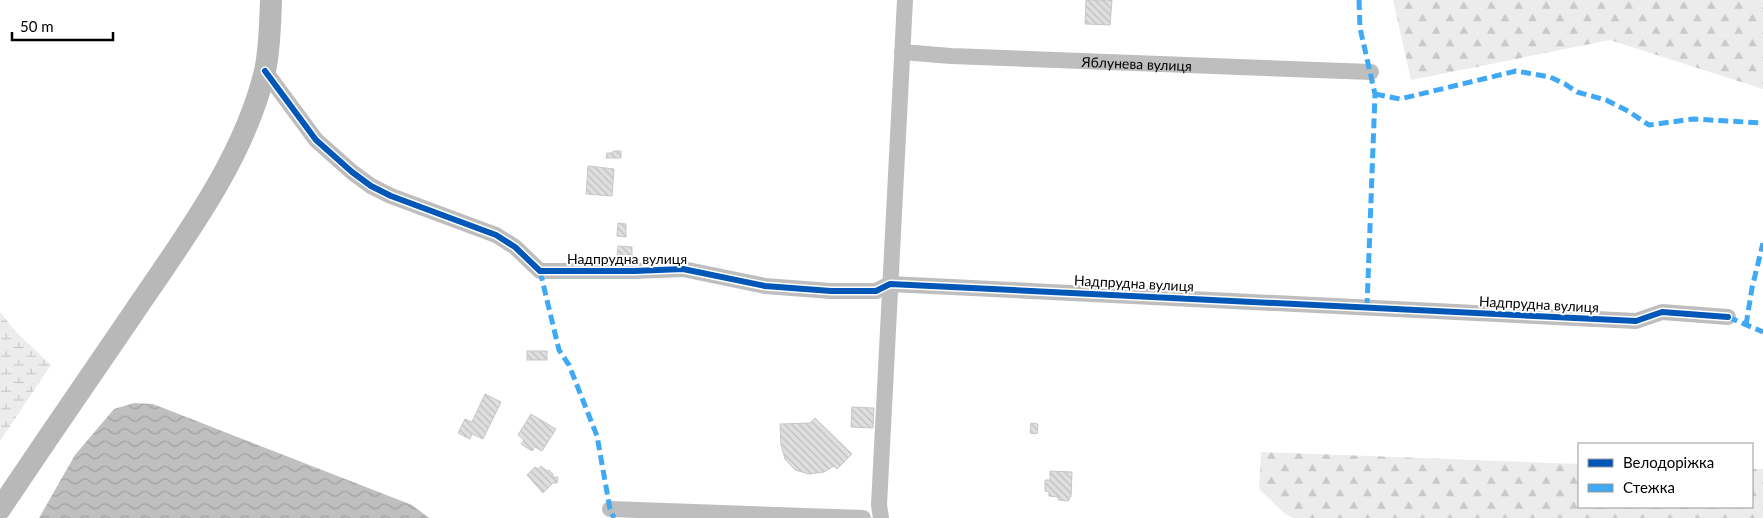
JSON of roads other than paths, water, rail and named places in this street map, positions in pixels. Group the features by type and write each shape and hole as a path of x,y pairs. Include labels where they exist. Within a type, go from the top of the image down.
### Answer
{"street":[{"path":"0,509 204,206 232,160 251,116 265,71 270,37 271,0"},
{"path":"880,518 879,505 905,0"},
{"name":"Яблунева вулиця","path":"902,52 951,56 1371,72"},
{"name":"Надпрудна вулиця","path":"265,71 316,140 358,177 391,196 496,235 515,247 540,271 683,269 765,286 831,291 876,291 890,284 1636,321 1662,312 1728,317"},
{"path":"610,509 863,518"}],"water":[{"path":"134,403 153,404 412,505 429,518 39,518 75,455 114,409"}]}
